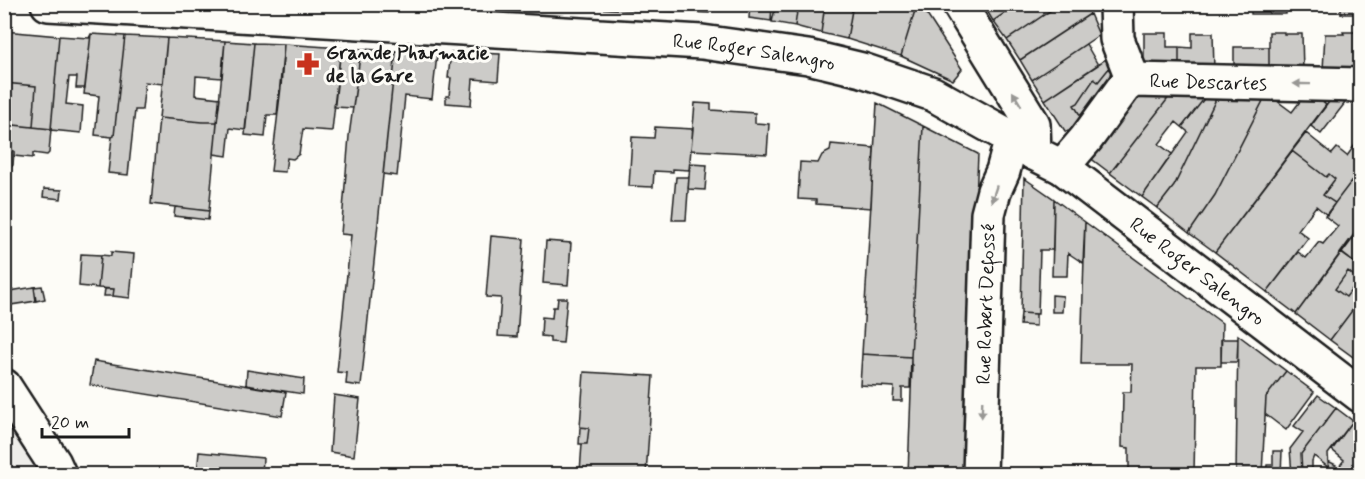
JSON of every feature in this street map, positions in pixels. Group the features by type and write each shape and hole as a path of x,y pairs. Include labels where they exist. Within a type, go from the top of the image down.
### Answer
{"street":[{"name":"Rue Roger Salengro","path":"48,4 276,11 702,42 808,57 862,70 933,94 1036,153 1360,394"},
{"path":"960,4 1033,124 1036,153"},
{"path":"1116,4 1117,39 1132,80"},
{"name":"Rue Descartes","path":"1036,153 1086,139 1124,87 1132,80 1360,85"},
{"name":"Rue Robert Defossé","path":"980,474 988,214 994,191 1003,171 1036,153"},
{"path":"4,386 59,474"}],"shaded area":[{"path":"4,382 50,474 5,474"}],"building":[{"path":"547,4 577,4 577,7 547,6"},
{"path":"577,4 610,4 610,9 577,7"},
{"path":"610,4 650,4 650,11 610,9"},
{"path":"650,4 690,4 690,12 650,11"},
{"path":"690,4 709,4 709,13 690,12"},
{"path":"750,4 772,4 771,21 749,18"},
{"path":"776,4 798,4 795,26 772,22"},
{"path":"798,4 825,4 821,33 795,26"},
{"path":"825,4 853,4 847,39 821,33"},
{"path":"853,4 917,4 901,56 847,39"},
{"path":"917,4 920,4 962,69 953,80 901,56"},
{"path":"983,4 1018,4 993,21"},
{"path":"1018,4 1060,4 1007,40 993,21"},
{"path":"1060,4 1087,4 1090,14 1020,60 1007,40"},
{"path":"1251,4 1269,4 1269,14 1251,14"},
{"path":"1269,4 1286,4 1286,14 1269,14"},
{"path":"1341,4 1358,4 1358,14 1341,14"},
{"path":"1090,14 1099,35 1032,80 1020,60"},
{"path":"4,31 59,36 51,129 33,127 36,86 4,83"},
{"path":"1360,31 1360,70 1359,70 1358,32"},
{"path":"1269,32 1302,34 1303,71 1269,70"},
{"path":"1343,32 1358,32 1359,70 1323,70 1325,34 1344,34"},
{"path":"1144,33 1167,33 1167,47 1179,47 1179,70 1144,70"},
{"path":"1192,33 1213,33 1214,70 1179,70 1179,47 1192,48"},
{"path":"91,34 85,88 76,88 77,77 69,77 66,104 83,106 81,133 51,130 59,36 89,38"},
{"path":"91,34 125,36 114,136 112,137 95,135 99,96 84,94"},
{"path":"125,36 167,38 163,84 145,82 142,110 135,110 128,175 108,173"},
{"path":"167,38 225,41 222,78 196,76 195,95 220,98 217,122 159,118"},
{"path":"225,41 254,43 245,130 230,128 227,156 214,154"},
{"path":"254,43 284,44 277,115 267,115 265,137 245,135"},
{"path":"284,44 341,48 332,131 303,129 299,154 293,159 287,158 285,172 271,171"},
{"path":"1086,44 1098,65 1045,100 1032,80"},
{"path":"1234,47 1269,47 1269,70 1234,70"},
{"path":"341,48 361,49 353,108 334,107"},
{"path":"361,49 396,51 361,386 346,384 347,373 337,372 351,235 341,234 349,136"},
{"path":"396,51 437,55 432,99 405,96 397,176 383,174"},
{"path":"451,52 500,54 498,81 473,79 471,105 446,103 451,78 448,78"},
{"path":"1106,59 1110,67 1098,82 1094,79 1078,103 1074,105 1083,120 1075,132 1065,131 1045,100"},
{"path":"1110,67 1113,71 1110,74 1114,79 1083,120 1074,105 1078,103 1094,79 1098,82"},
{"path":"4,83 36,86 33,127 4,124"},
{"path":"1335,94 1352,94 1321,134 1311,126"},
{"path":"1207,95 1182,127 1176,122 1159,144 1172,154 1142,197 1110,173 1170,96"},
{"path":"1207,95 1218,95 1174,186 1157,208 1142,197 1188,132 1182,127"},
{"path":"1218,95 1266,95 1215,195 1189,233 1157,208 1174,186"},
{"path":"1266,95 1292,112 1305,95 1313,95 1326,105 1215,252 1189,233 1215,195"},
{"path":"1137,96 1170,96 1110,173 1089,157"},
{"path":"695,103 711,104 711,110 755,113 755,123 769,124 767,154 691,150"},
{"path":"877,103 923,126 911,357 862,354"},
{"path":"159,118 217,122 209,211 151,204"},
{"path":"4,124 51,129 49,153 47,155 33,153 33,158 14,156 14,151 4,150"},
{"path":"923,126 978,154 964,474 908,474 911,357"},
{"path":"655,127 693,129 689,170 654,171 653,187 629,186 632,137 654,138"},
{"path":"1306,133 1332,154 1337,148 1347,156 1360,138 1360,170 1335,203 1323,195 1335,179 1329,174 1326,177 1292,151"},
{"path":"831,144 874,148 871,208 816,204 816,200 798,199 800,162 818,163 822,155 830,151"},
{"path":"4,150 14,151 11,167 4,167"},
{"path":"1292,151 1326,177 1329,174 1335,179 1323,195 1335,203 1327,215 1316,206 1298,230 1308,238 1267,292 1215,252"},
{"path":"690,164 707,165 705,190 688,189"},
{"path":"1360,170 1360,226 1296,314 1267,292 1298,252 1306,258 1319,242 1323,244 1338,226 1325,216"},
{"path":"676,177 689,177 686,220 672,220"},
{"path":"1024,178 1054,199 1053,250 1040,250 1038,314 1021,313"},
{"path":"44,189 62,190 61,199 43,197"},
{"path":"1054,199 1085,222 1083,263 1068,253 1067,276 1052,276"},
{"path":"175,207 209,211 208,220 174,216"},
{"path":"1085,222 1222,323 1221,366 1196,366 1194,474 1129,474 1129,448 1122,447 1123,392 1131,392 1132,364 1081,364"},
{"path":"1360,229 1360,267 1342,253"},
{"path":"491,236 524,239 517,337 498,336 501,298 486,297"},
{"path":"546,241 571,243 568,285 543,283"},
{"path":"111,252 134,254 130,298 113,296 114,289 98,288 101,255 111,256"},
{"path":"1341,253 1360,267 1360,300 1330,340 1296,314","holes":["1348,271 1359,280 1346,297 1335,289"]},
{"path":"81,254 101,255 98,288 79,286"},
{"path":"1348,271 1359,280 1346,297 1335,289"},
{"path":"42,286 45,299 36,301 34,287"},
{"path":"34,287 36,301 4,306 4,292"},
{"path":"105,289 114,289 113,296 104,296"},
{"path":"1052,295 1063,296 1062,312 1052,312"},
{"path":"558,298 567,298 563,343 550,342 550,337 541,336 542,317 552,318 553,307 557,307"},
{"path":"1360,300 1360,362 1330,340"},
{"path":"1021,313 1036,314 1036,326 1020,325"},
{"path":"1238,335 1286,371 1266,397 1262,474 1236,474"},
{"path":"1221,339 1238,339 1237,362 1221,362"},
{"path":"862,354 911,357 910,388 902,388 902,401 893,401 894,387 860,385"},
{"path":"94,361 286,392 282,416 90,385"},
{"path":"247,370 304,379 303,394 246,385"},
{"path":"1286,371 1314,392 1286,430 1265,414 1266,397"},
{"path":"584,372 653,376 646,474 580,472 582,444 587,444 589,428 580,427"},
{"path":"334,395 360,399 354,456 330,452"},
{"path":"1318,395 1336,408 1301,454 1302,474 1292,474 1290,449 1303,432 1294,426"},
{"path":"1336,408 1353,421 1328,454 1329,468 1314,456 1312,474 1302,474 1301,454"},
{"path":"1353,421 1360,427 1360,458 1348,474 1329,474 1328,461 1336,465 1333,468 1336,471 1344,460 1332,450"},
{"path":"580,427 589,428 587,444 579,444"},
{"path":"1273,451 1282,451 1281,474 1266,474 1267,465 1273,465"},
{"path":"199,452 263,458 262,474 197,474"},
{"path":"1360,458 1360,474 1348,474"}],"place":[{"name":"Grande Pharmacie de la Gare","path":"308,64"}]}
